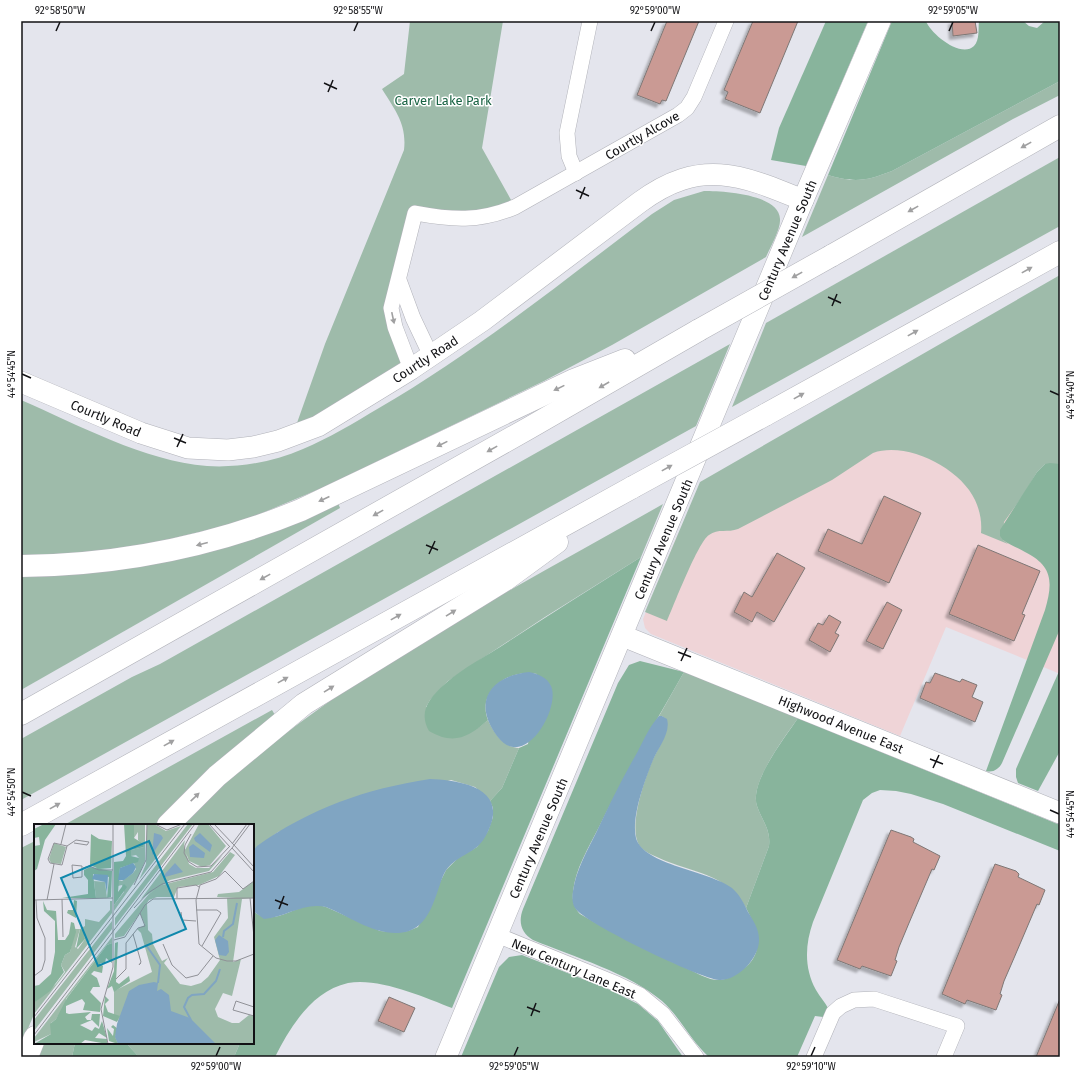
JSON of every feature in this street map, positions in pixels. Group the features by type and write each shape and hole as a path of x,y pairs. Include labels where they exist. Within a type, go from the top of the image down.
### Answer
{"highway":[{"path":"21,714 529,428 1060,126"},
{"path":"21,825 1060,252"},
{"path":"21,566 86,564 153,555 216,540 269,523 344,490 574,380 699,330"},
{"path":"169,824 217,776 304,704 505,580 632,487"},
{"path":"27,1057 34,1040"}],"street":[{"path":"576,173 569,156 567,133 590,21"},
{"name":"Courtly Alcove","path":"411,370 395,327 391,308 399,280 403,255 415,213 456,220 497,215 515,208 675,117 687,108 696,94 726,21"},
{"name":"Century Avenue South","path":"446,1057 803,200 880,21"},
{"name":"Courtly Road","path":"21,382 141,433 169,443 206,450 228,450 253,447 297,435 318,426 411,370 482,321 645,199 677,181 706,175 730,175 756,181 803,200"},
{"name":"Courtly Alcove","path":"399,280 413,318 431,356"},
{"name":"Highwood Avenue East","path":"622,636 1060,813"},
{"name":"New Century Lane East","path":"497,935 617,984 640,995 663,1014 696,1057"},
{"path":"814,1057 834,1011 849,1002 868,999 957,1026 944,1057"}],"shaded area":[{"path":"900,379 1060,560 1060,583 1027,660 946,627 900,736 651,634 645,628 643,619 678,534"},
{"path":"1060,583 1060,674 1027,660"}],"green space":[{"name":"Carver Lake Park","path":"410,21 503,21 482,148 515,207 497,215 415,213 391,308 411,369 292,437 325,344 404,150 404,132 402,125 382,89 404,74"},
{"path":"826,21 868,21 806,166 771,160 779,128"},
{"path":"892,21 926,21 933,32 947,43 954,47 968,49 976,43 979,21 1023,21 1029,26 1037,28 1045,21 1060,21 1060,81 892,171 860,180 837,178 828,175"},
{"path":"1060,81 1060,95 1013,119 802,237 828,175 837,178 860,180 892,171"},
{"path":"1060,157 1060,226 732,407 766,323"},
{"path":"704,191 736,193 761,199 770,204 777,211 780,219 779,228 766,257 612,345 544,381 322,488 255,516 229,525 153,543 79,554 21,556 21,400 89,431 136,450 183,463 207,466 244,465 268,461 292,454 332,435 415,386 485,340 652,214 674,200"},
{"path":"1060,275 1060,464 1045,464 1037,472 1024,494 1004,522 1003,540 1008,544 981,533 981,520 977,504 968,488 958,477 931,460 916,454 887,450 873,453 832,480 738,529 731,531 719,531 709,535 704,540 693,561 667,621 645,612 700,482"},
{"path":"730,344 696,426 21,800 21,739 132,677 160,664"},
{"path":"1045,464 1060,464 1060,629 1002,763 996,770 986,771 1045,610 1050,583 1046,569 1041,563 1034,557 1003,540 1000,536 1000,530 1037,472"},
{"path":"338,503 340,508 21,690 21,576"},
{"path":"663,504 641,557 545,617 448,681 430,700 426,707 478,728 488,720 493,730 504,742 513,747 519,748 502,788 490,801 475,787 451,780 278,832 254,850 254,824 182,824 234,775 291,730 350,688 411,648 473,611"},
{"path":"641,557 452,1008 387,985 360,982 348,983 335,987 313,1002 295,1023 275,1057 234,1057 240,1044 254,1044 254,912 266,917 273,917 280,916 307,906 317,905 326,907 380,931 408,931 418,927 446,870 458,858 477,847 488,831 493,817 493,808 490,801 502,788 519,748 528,744 537,674 517,674 498,684 491,691 487,699 486,709 488,720 474,731 460,738 446,738 429,731 425,716 426,708 430,700 437,692 462,670"},
{"path":"640,661 684,672 630,768 587,850 576,875 573,901 580,914 633,943 699,975 716,980 728,978 749,964 757,950 757,936 753,922 746,908 769,846 769,835 757,806 756,796 758,785 770,760 798,718 1060,825 1060,851 943,804 911,794 880,790 872,793 863,800 813,922 808,939 807,956 809,973 816,990 828,1008 823,1017 815,1016 797,1057 709,1057 696,1043 669,1008 649,991 600,966 533,940 523,931 521,923 523,909 618,683 629,665"},
{"path":"1060,669 1060,751 1038,791 1018,783 1016,769"},
{"path":"684,672 798,718 777,748 758,785 756,796 757,806 769,835 769,846 746,908 738,896 719,881 671,863 645,851 639,845 636,837 636,814 642,790 653,759 663,740 667,726 667,720 662,716 658,718"},
{"path":"272,710 275,715 204,774 156,824 66,824"},
{"path":"34,842 34,1014 21,1045 21,848"},
{"path":"522,955 608,989 638,1004 658,1021 683,1057 461,1057 499,967 509,957"},
{"path":"43,1044 75,1044 72,1057 38,1057"},
{"path":"75,1044 127,1044 139,1057 72,1057"},
{"path":"127,1044 240,1044 234,1057 139,1057"}],"water":[{"path":"529,672 542,676 551,686 553,696 551,708 538,733 529,742 518,747 507,745 497,736 490,724 486,712 486,702 489,693 495,685 504,679"},
{"path":"659,716 667,719 667,730 646,778 637,809 635,820 636,838 641,847 651,855 678,867 722,882 732,888 741,899 757,928 759,935 758,946 752,960 746,967 733,977 726,979 719,980 708,977 668,961 599,925 583,915 575,908 573,904 572,895 574,883 582,861 647,733"},
{"path":"430,779 452,781 464,784 484,793 491,801 493,811 491,824 484,839 477,847 449,866 443,876 435,900 422,922 409,931 398,933 377,930 326,907 310,906 280,916 264,919 254,912 254,850 257,846 298,821 339,802 383,788"}],"building":[{"path":"667,21 699,21 666,101 662,100 660,104 637,95"},
{"path":"753,21 798,21 760,113 725,99 728,92 724,90"},
{"path":"952,21 975,21 977,33 953,36"},
{"path":"884,496 921,513 889,583 818,551 828,529 862,544"},
{"path":"978,545 1040,571 1022,614 1025,615 1014,641 949,614"},
{"path":"777,553 805,568 774,622 757,612 752,622 734,612 744,592 752,597"},
{"path":"887,602 902,610 883,649 866,641"},
{"path":"829,615 841,622 835,633 839,635 830,652 809,640 818,623 823,625"},
{"path":"935,673 960,682 962,679 977,685 972,697 983,702 975,722 920,698 926,682 930,683"},
{"path":"891,830 911,837 914,839 913,842 940,856 934,870 932,869 899,947 895,960 897,961 891,976 862,966 860,969 837,960"},
{"path":"995,864 1016,871 1019,874 1018,877 1045,890 1039,905 1037,904 1004,981 1000,994 1002,995 996,1010 967,1000 965,1004 942,994"},
{"path":"389,997 415,1008 404,1032 378,1021"},
{"path":"1060,999 1060,1057 1036,1057"}]}
